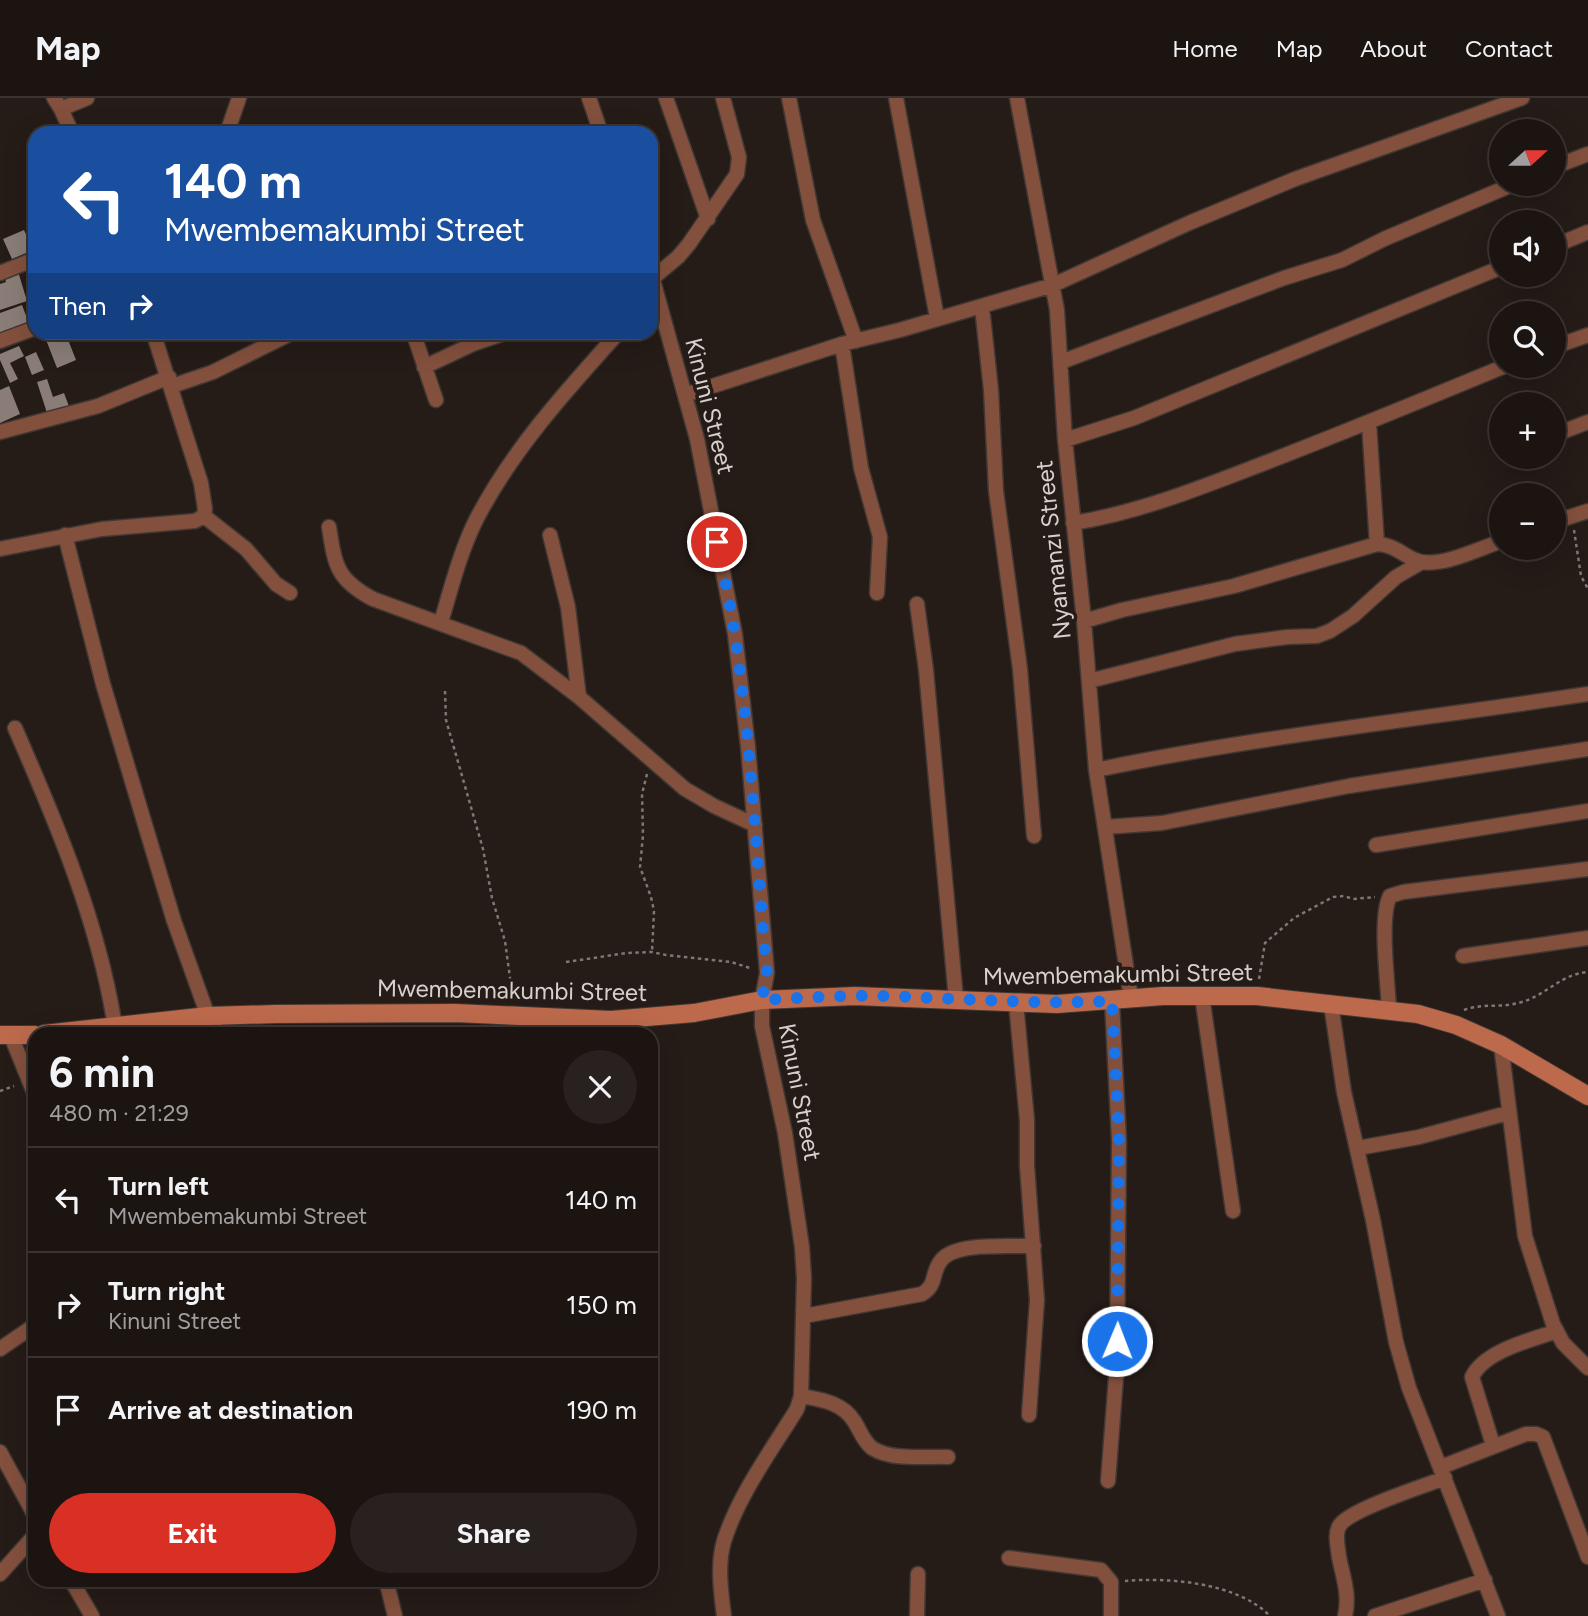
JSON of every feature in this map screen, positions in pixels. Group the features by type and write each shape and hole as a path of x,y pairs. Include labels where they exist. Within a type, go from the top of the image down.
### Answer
{"street":[{"path":"68,126 57,103 87,98"},
{"path":"229,126 239,98"},
{"path":"589,98 599,126"},
{"path":"666,98 708,219"},
{"path":"658,272 678,257 708,219 737,174 739,157 723,98"},
{"path":"896,98 913,175 937,318"},
{"name":"Nyamanzi Street","path":"1017,98 1053,285 1096,770 1131,998"},
{"path":"685,395 849,342 900,330 1053,285 1189,223 1295,179 1522,98"},
{"path":"794,101 813,220 849,342 861,468 880,537 877,593"},
{"path":"1566,162 1588,154"},
{"path":"1061,362 1283,278 1342,260 1384,239 1489,195"},
{"path":"1566,241 1588,232"},
{"path":"0,273 28,262"},
{"path":"1065,440 1134,418 1489,272"},
{"path":"982,307 991,390 996,491 1020,669 1034,836"},
{"name":"Kinuni Street","path":"658,310 697,439 735,634 767,973 762,1000 764,1038 779,1100 799,1214 804,1278 801,1396 797,1409 745,1495 724,1542 720,1572 724,1616"},
{"path":"0,341 28,331"},
{"path":"1566,343 1588,335"},
{"path":"156,340 201,483 204,516"},
{"path":"0,432 98,406 170,381 212,372 277,340"},
{"path":"416,340 436,400"},
{"path":"424,367 485,340"},
{"path":"441,622 474,523 509,463 612,340"},
{"path":"1073,523 1123,513 1186,492 1368,424 1489,373"},
{"path":"1566,430 1588,422"},
{"path":"1368,424 1377,544"},
{"path":"1566,518 1588,511"},
{"path":"0,549 65,535 195,521 204,516"},
{"path":"204,516 246,550 276,584 290,593"},
{"path":"329,527 332,550 345,582 373,598 521,653 579,696 685,789 713,806 755,825"},
{"path":"65,535 103,684 174,921 208,1016 215,1027"},
{"path":"550,535 568,607 579,696"},
{"path":"1084,621 1245,583 1377,544 1398,549 1422,562"},
{"path":"1089,681 1235,644 1324,633 1343,624 1396,577 1422,562 1457,557 1489,546"},
{"path":"917,604 956,999"},
{"path":"1096,770 1271,738 1588,694"},
{"path":"15,728 66,850 102,968 114,1027"},
{"path":"1105,827 1162,822 1340,788 1588,749"},
{"path":"1376,845 1588,811"},
{"path":"1389,1010 1385,925 1386,904 1390,896 1588,869"},
{"path":"1463,956 1588,938"},
{"name":"Mwembemakumbi Street","path":"114,1027 208,1016 322,1013 515,1014 611,1020 694,1013 762,1000 855,996 1057,1004 1131,998 1257,996 1418,1014 1501,1045 1588,1096"},
{"path":"1202,996 1233,1211"},
{"path":"1108,1481 1117,1364 1119,1141 1112,1001"},
{"path":"1016,1003 1027,1120 1027,1166 1037,1300 1030,1415"},
{"path":"1331,1004 1344,1092 1396,1342 1409,1388 1498,1616"},
{"path":"28,1035 6,1035 28,1081"},
{"path":"1501,1045 1525,1236 1547,1309 1557,1331 1563,1343 1588,1368"},
{"path":"1357,1148 1419,1137 1508,1113"},
{"path":"804,1316 922,1294 930,1289 940,1261 952,1251 1034,1246"},
{"path":"0,1349 28,1330"},
{"path":"1493,1445 1472,1377 1476,1368 1492,1357 1557,1331"},
{"path":"801,1396 832,1402 845,1410 866,1442 874,1449 904,1456 948,1457"},
{"path":"1345,1616 1348,1605 1336,1535 1339,1525 1493,1445 1526,1434 1543,1437 1588,1557"},
{"path":"0,1452 4,1471 28,1506"},
{"path":"0,1574 28,1543"},
{"path":"1009,1558 1101,1570 1111,1582 1111,1616"},
{"path":"917,1616 918,1574"},
{"path":"1375,1616 1485,1580"},
{"path":"75,1587 92,1616"},
{"path":"388,1587 395,1616"}],"path":[{"path":"1573,516 1581,576 1588,589"},
{"path":"444,691 446,720 483,849 492,898 505,941 515,1014"},
{"path":"651,761 642,794 643,835 640,867 654,911 652,952"},
{"path":"1257,996 1265,943 1294,918 1333,897 1353,899 1390,896"},
{"path":"566,962 652,952 731,962 767,973"},
{"path":"1456,1026 1463,1011 1482,1005 1518,1004 1569,975 1588,972"},
{"path":"1111,1582 1171,1581 1219,1588 1247,1598 1261,1606 1270,1616"}],"building":[{"path":"24,230 28,239 28,252 12,259 3,239"},
{"path":"17,268 27,301 0,310 0,284 6,282 3,272"},
{"path":"22,305 28,321 28,330 0,340 0,313"},
{"path":"46,340 68,340 76,360 57,368"},
{"path":"19,346 24,356 10,363 18,379 10,383 0,354"},
{"path":"36,352 44,370 32,375 25,357"},
{"path":"47,379 53,397 64,393 70,409 48,416 37,382"},
{"path":"9,386 20,414 0,423 0,390"}],"route":[{"path":"717,542 735,634 748,747 767,973 762,1000 879,996 1057,1004 1112,1001 1119,1141 1117,1341"}]}
